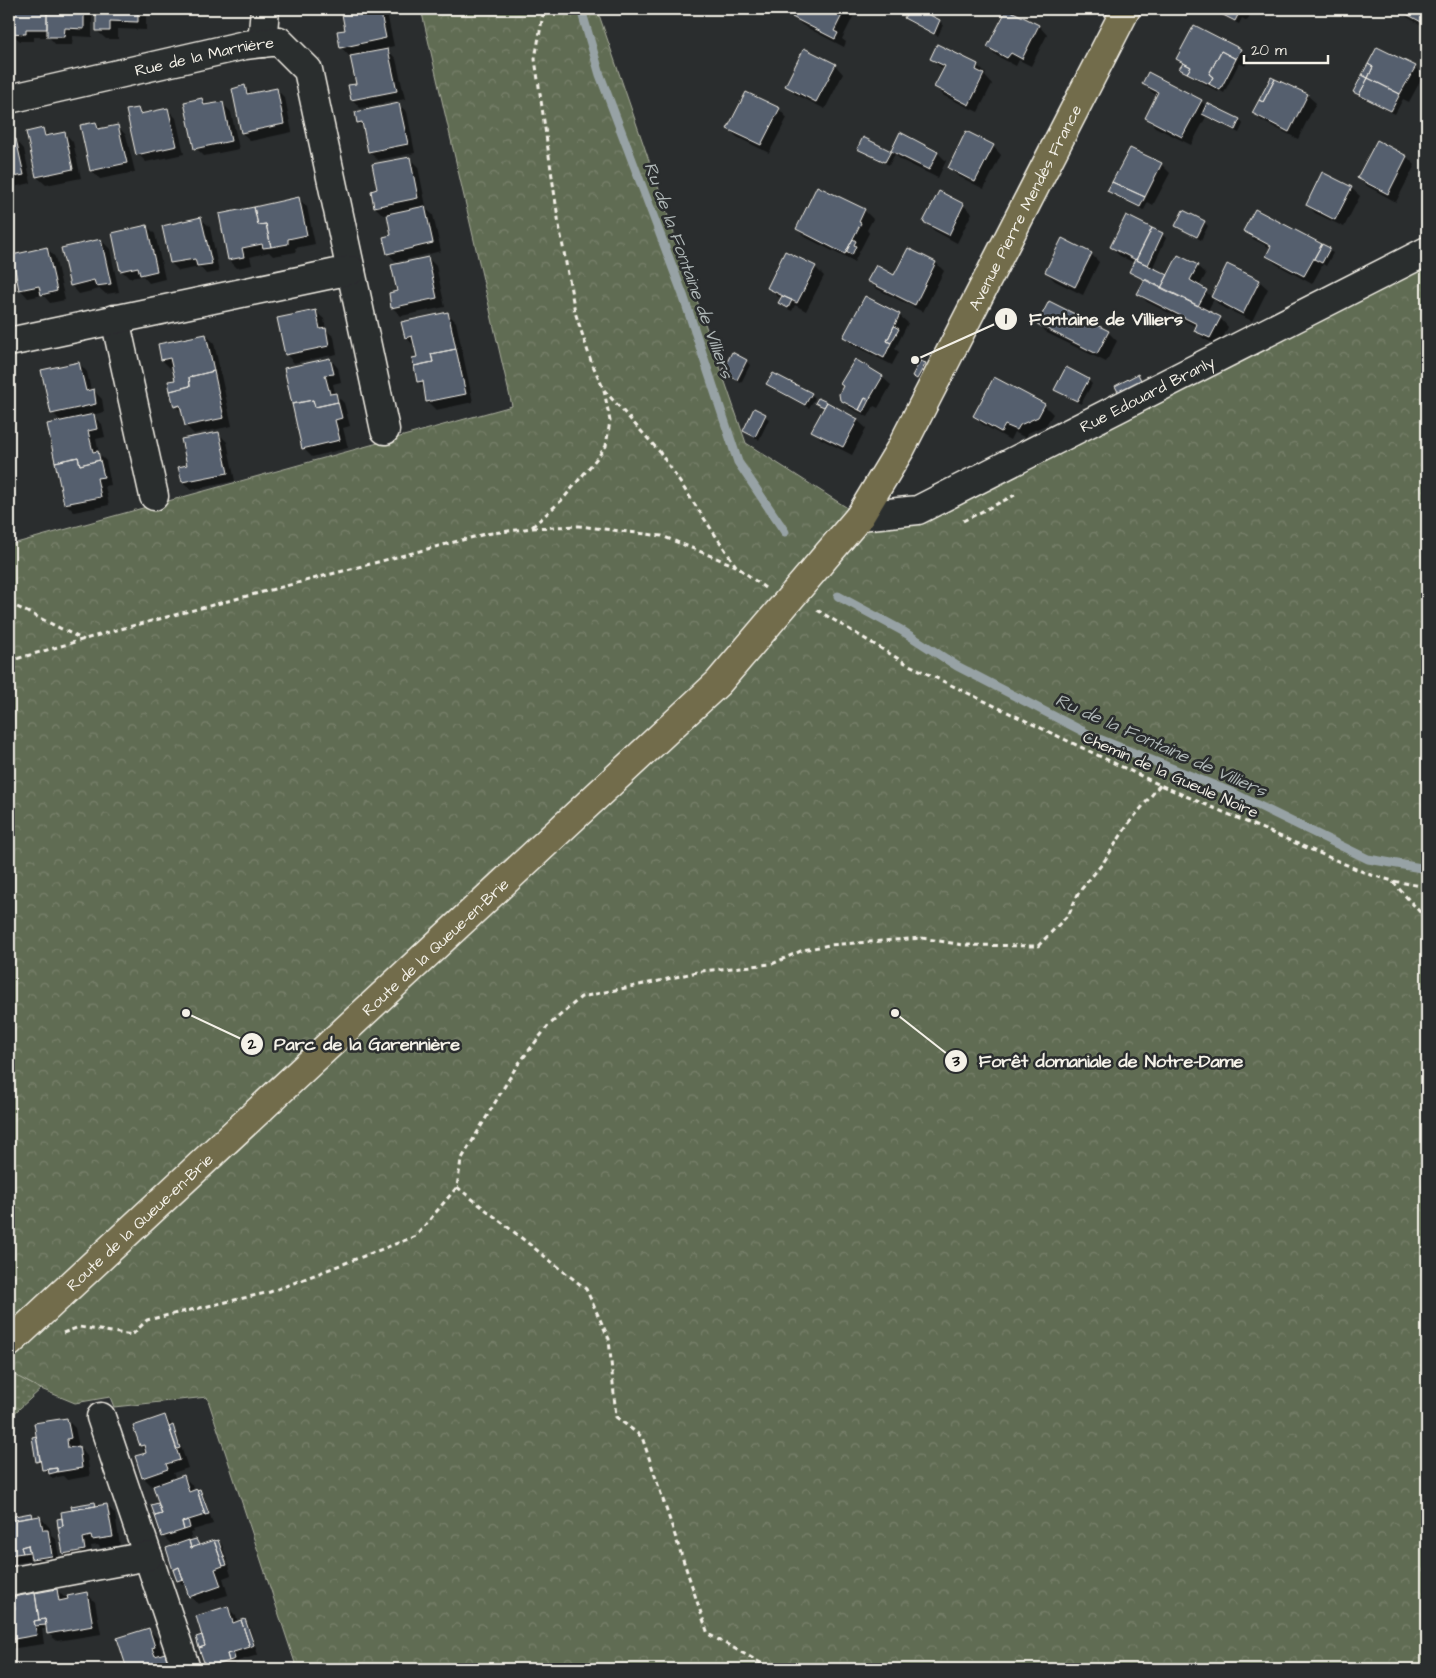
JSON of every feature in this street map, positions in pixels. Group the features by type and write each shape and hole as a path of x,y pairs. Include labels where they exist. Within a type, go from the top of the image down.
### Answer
{"main road":[{"name":"Avenue Pierre Mendès France","path":"787,602 860,516 901,448 1126,9"},
{"name":"Route de la Queue-en-Brie","path":"9,1343 718,684 787,602"}],"street":[{"path":"262,43 265,9"},
{"name":"Rue de la Marnière","path":"9,99 245,45 279,41 308,70 385,430"},
{"name":"Rue Edouard Branly","path":"860,516 918,510 1427,251"},
{"path":"9,342 350,270"},
{"path":"115,319 154,496"},
{"path":"101,1417 186,1669"},
{"path":"9,1582 148,1556"}],"path":[{"path":"532,528 563,499 606,446 610,421 604,390 591,361 575,312 559,225 536,59 544,9"},
{"path":"604,390 659,451 736,566 754,581 787,602"},
{"path":"9,661 485,534 532,528 579,526 662,536 736,566"},
{"path":"9,603 84,640"},
{"name":"Chemin de la Gueule Noire","path":"816,609 907,664 1160,785 1368,874 1427,887"},
{"path":"62,1333 79,1326 132,1335 147,1320 279,1289 416,1236 457,1187 461,1160 516,1067 548,1026 580,997 701,971 772,964 803,950 829,945 922,938 963,945 1038,946 1069,914 1079,892 1103,863 1129,823 1160,785"},
{"path":"1393,881 1427,920"},
{"path":"457,1187 586,1289 609,1339 616,1418 642,1437 708,1634 761,1663 766,1669"}],"green space":[{"path":"421,9 597,9 746,443 860,516 917,516 1427,260 1427,1669 297,1669 207,1397 114,1407 110,1397 75,1403 41,1389 9,1372 9,545 512,406"},
{"path":"9,1372 41,1389 9,1418"}],"building":[{"path":"10,9 47,9 47,29 26,29 26,34 10,33"},
{"path":"47,9 84,9 84,29 65,28 64,37 47,37"},
{"path":"96,9 138,9 138,22 110,21 110,31 96,31"},
{"path":"341,9 380,9 386,38 340,48 337,31 345,30"},
{"path":"797,9 845,9 834,31 838,33 835,39 792,17"},
{"path":"909,9 918,9 940,20 934,34 904,18"},
{"path":"1007,9 1039,25 1022,59 1011,53 1007,58 987,47"},
{"path":"1211,9 1230,9 1239,13 1235,21"},
{"path":"1397,9 1427,9 1427,25"},
{"path":"1194,25 1241,49 1236,59 1221,51 1209,74 1213,77 1209,84 1187,73 1191,67 1176,59"},
{"path":"937,44 978,64 976,70 984,74 969,105 934,87 945,66 930,59"},
{"path":"1377,47 1416,66 1400,94 1368,78 1373,67 1368,64"},
{"path":"804,48 836,64 816,102 785,86"},
{"path":"388,49 397,91 351,100 348,85 356,84 350,56"},
{"path":"1221,51 1236,59 1220,90 1209,84 1213,77 1209,74"},
{"path":"1183,63 1191,67 1187,73 1179,69"},
{"path":"1368,64 1373,67 1368,78 1362,75"},
{"path":"1148,72 1202,100 1182,137 1145,118 1158,92 1142,84"},
{"path":"1362,75 1368,78 1359,95 1353,92"},
{"path":"1271,77 1275,79 1263,102 1259,100"},
{"path":"1368,78 1400,94 1391,111 1359,95"},
{"path":"1275,79 1308,94 1289,132 1252,113 1259,100 1263,102"},
{"path":"245,85 247,94 277,88 284,124 241,133 232,89"},
{"path":"746,92 780,108 761,145 727,129"},
{"path":"202,98 204,105 223,102 231,141 194,149 184,102"},
{"path":"399,103 408,144 368,152 362,122 357,123 355,112"},
{"path":"1207,103 1240,119 1235,130 1202,114"},
{"path":"138,108 140,114 168,108 177,146 136,155 126,110"},
{"path":"96,122 98,129 118,125 127,163 90,171 80,125"},
{"path":"43,128 45,136 65,132 73,169 36,177 26,132"},
{"path":"966,131 994,145 975,182 948,168"},
{"path":"900,132 938,152 929,170 891,151"},
{"path":"863,137 891,151 885,162 857,149"},
{"path":"16,139 24,175 9,178 9,140"},
{"path":"1377,140 1407,156 1388,194 1357,178"},
{"path":"1130,148 1162,163 1145,197 1112,182"},
{"path":"410,157 418,198 374,207 371,191 377,189 372,164"},
{"path":"1322,172 1352,187 1335,220 1306,205"},
{"path":"1112,182 1145,197 1140,207 1107,191"},
{"path":"817,186 865,209 859,222 861,223 845,254 796,229"},
{"path":"939,191 964,204 949,235 923,222"},
{"path":"299,197 307,235 288,239 288,244 271,247 266,224 258,225 254,207"},
{"path":"425,206 433,243 387,254 383,237 391,235 387,214"},
{"path":"254,207 258,225 266,224 271,247 263,248 262,244 242,248 244,257 228,260 219,214"},
{"path":"1255,209 1322,244 1304,276 1266,256 1271,246 1243,231"},
{"path":"1183,210 1205,221 1197,237 1175,226"},
{"path":"1126,215 1152,228 1136,260 1110,247"},
{"path":"201,217 212,264 197,266 195,259 170,263 162,226"},
{"path":"147,225 157,271 140,275 138,267 120,271 112,233"},
{"path":"1152,228 1163,233 1148,265 1136,260"},
{"path":"1062,238 1092,253 1075,287 1045,272"},
{"path":"101,239 111,284 96,286 94,280 70,286 61,248"},
{"path":"853,239 856,241 854,245 856,246 852,255 846,252"},
{"path":"1322,244 1330,248 1322,263 1314,259"},
{"path":"47,247 57,291 41,295 39,286 19,290 12,255"},
{"path":"908,248 936,262 915,305 867,281 876,265 894,275"},
{"path":"785,251 816,266 797,303 767,288"},
{"path":"1178,255 1198,265 1190,280 1207,290 1198,306 1161,288"},
{"path":"428,257 437,298 391,308 389,293 397,291 391,265"},
{"path":"1135,259 1168,275 1161,288 1129,272"},
{"path":"1227,264 1260,280 1243,314 1211,297"},
{"path":"1145,279 1221,317 1210,338 1194,331 1197,324 1137,294"},
{"path":"782,296 792,300 788,308 778,303"},
{"path":"865,296 900,314 887,341 891,343 884,358 843,337"},
{"path":"1049,301 1109,331 1097,354 1037,324"},
{"path":"316,310 320,329 326,328 329,346 285,355 277,318"},
{"path":"448,312 456,349 431,354 433,362 414,366 412,358 417,357 412,336 405,338 401,322"},
{"path":"894,326 899,329 891,343 887,341"},
{"path":"206,334 214,371 189,377 190,386 170,391 168,381 175,380 170,358 161,360 158,344"},
{"path":"456,349 466,394 426,402 423,381 417,382 414,366 433,362 431,354"},
{"path":"732,352 747,360 737,380 722,372"},
{"path":"330,358 334,374 325,375 330,394 336,393 338,402 315,407 313,400 292,404 284,368"},
{"path":"855,359 883,376 869,400 865,398 859,410 840,400 839,394 843,386 840,384"},
{"path":"920,361 926,363 917,379 912,376"},
{"path":"79,362 86,391 94,389 96,404 51,414 41,370"},
{"path":"1066,367 1089,379 1077,401 1054,390"},
{"path":"214,371 224,418 185,426 180,405 174,407 170,391 190,386 189,377"},
{"path":"773,373 812,393 805,405 766,384"},
{"path":"1138,374 1143,384 1120,396 1115,386"},
{"path":"994,377 1045,404 1038,417 1020,425 1017,430 1005,425 1001,432 973,416"},
{"path":"818,398 827,402 824,407 815,403"},
{"path":"865,398 869,400 863,412 859,410"},
{"path":"313,400 315,407 338,402 342,418 335,420 340,440 302,449 292,404"},
{"path":"827,402 858,419 843,447 811,431"},
{"path":"754,408 766,414 755,437 743,431"},
{"path":"94,414 97,429 88,431 93,452 98,451 100,460 80,465 78,457 55,462 47,424"},
{"path":"219,432 228,473 182,482 178,467 187,465 181,439"},
{"path":"78,457 80,465 100,460 104,477 97,478 101,497 64,504 55,462"},
{"path":"165,1415 180,1460 166,1464 168,1469 142,1478 135,1456 146,1453 144,1445 140,1446 133,1426"},
{"path":"67,1418 71,1438 67,1439 68,1448 79,1446 82,1468 57,1472 57,1468 42,1470 34,1423"},
{"path":"173,1425 180,1448 177,1449 169,1427"},
{"path":"36,1436 40,1461 36,1462 32,1437"},
{"path":"57,1468 57,1472 49,1474 48,1469"},
{"path":"184,1475 189,1492 197,1489 205,1515 182,1522 184,1530 162,1537 155,1516 162,1514 153,1486"},
{"path":"200,1489 209,1514 205,1515 197,1490"},
{"path":"95,1502 96,1506 72,1510 71,1506"},
{"path":"158,1503 162,1514 155,1516 151,1505"},
{"path":"107,1504 113,1537 92,1540 91,1536 83,1538 85,1550 63,1554 58,1527 63,1526 61,1512"},
{"path":"31,1513 32,1517 9,1521 9,1517"},
{"path":"40,1516 43,1530 48,1530 52,1556 31,1559 28,1545 21,1547 23,1553 9,1555 9,1521"},
{"path":"62,1518 63,1526 58,1527 57,1519"},
{"path":"188,1520 190,1528 184,1530 182,1522"},
{"path":"196,1539 199,1545 191,1548 189,1541"},
{"path":"189,1540 191,1548 214,1540 223,1566 215,1569 221,1586 189,1597 179,1567 173,1570 166,1548"},
{"path":"218,1540 227,1565 223,1566 214,1541"},
{"path":"28,1545 29,1552 23,1553 21,1547"},
{"path":"179,1567 183,1579 177,1581 173,1570"},
{"path":"57,1589 59,1601 68,1599 67,1596 87,1592 93,1626 47,1634 45,1619 39,1620 35,1593"},
{"path":"35,1593 39,1620 34,1621 37,1635 9,1640 9,1610 15,1609 13,1597"},
{"path":"228,1606 233,1623 241,1620 250,1647 227,1654 229,1661 206,1668 199,1648 205,1646 196,1616"},
{"path":"45,1619 46,1625 35,1626 34,1621"},
{"path":"245,1619 254,1645 250,1647 241,1620"},
{"path":"149,1628 155,1647 152,1648 155,1656 165,1653 170,1669 127,1669 117,1638"},
{"path":"202,1635 205,1646 199,1648 196,1637"},
{"path":"233,1652 235,1659 229,1661 227,1654"}],"waterway":[{"name":"Ru de la Fontaine de Villiers","path":"581,9 600,75 683,295 738,462 785,532"},
{"name":"Ru de la Fontaine de Villiers","path":"838,596 901,630 957,666 1094,737 1233,793 1368,859 1427,869"}],"place":[{"name":"Fontaine de Villiers","path":"915,360"},
{"name":"Parc de la Garennière","path":"186,1013"},
{"name":"Forêt domaniale de Notre-Dame","path":"895,1013"}]}
